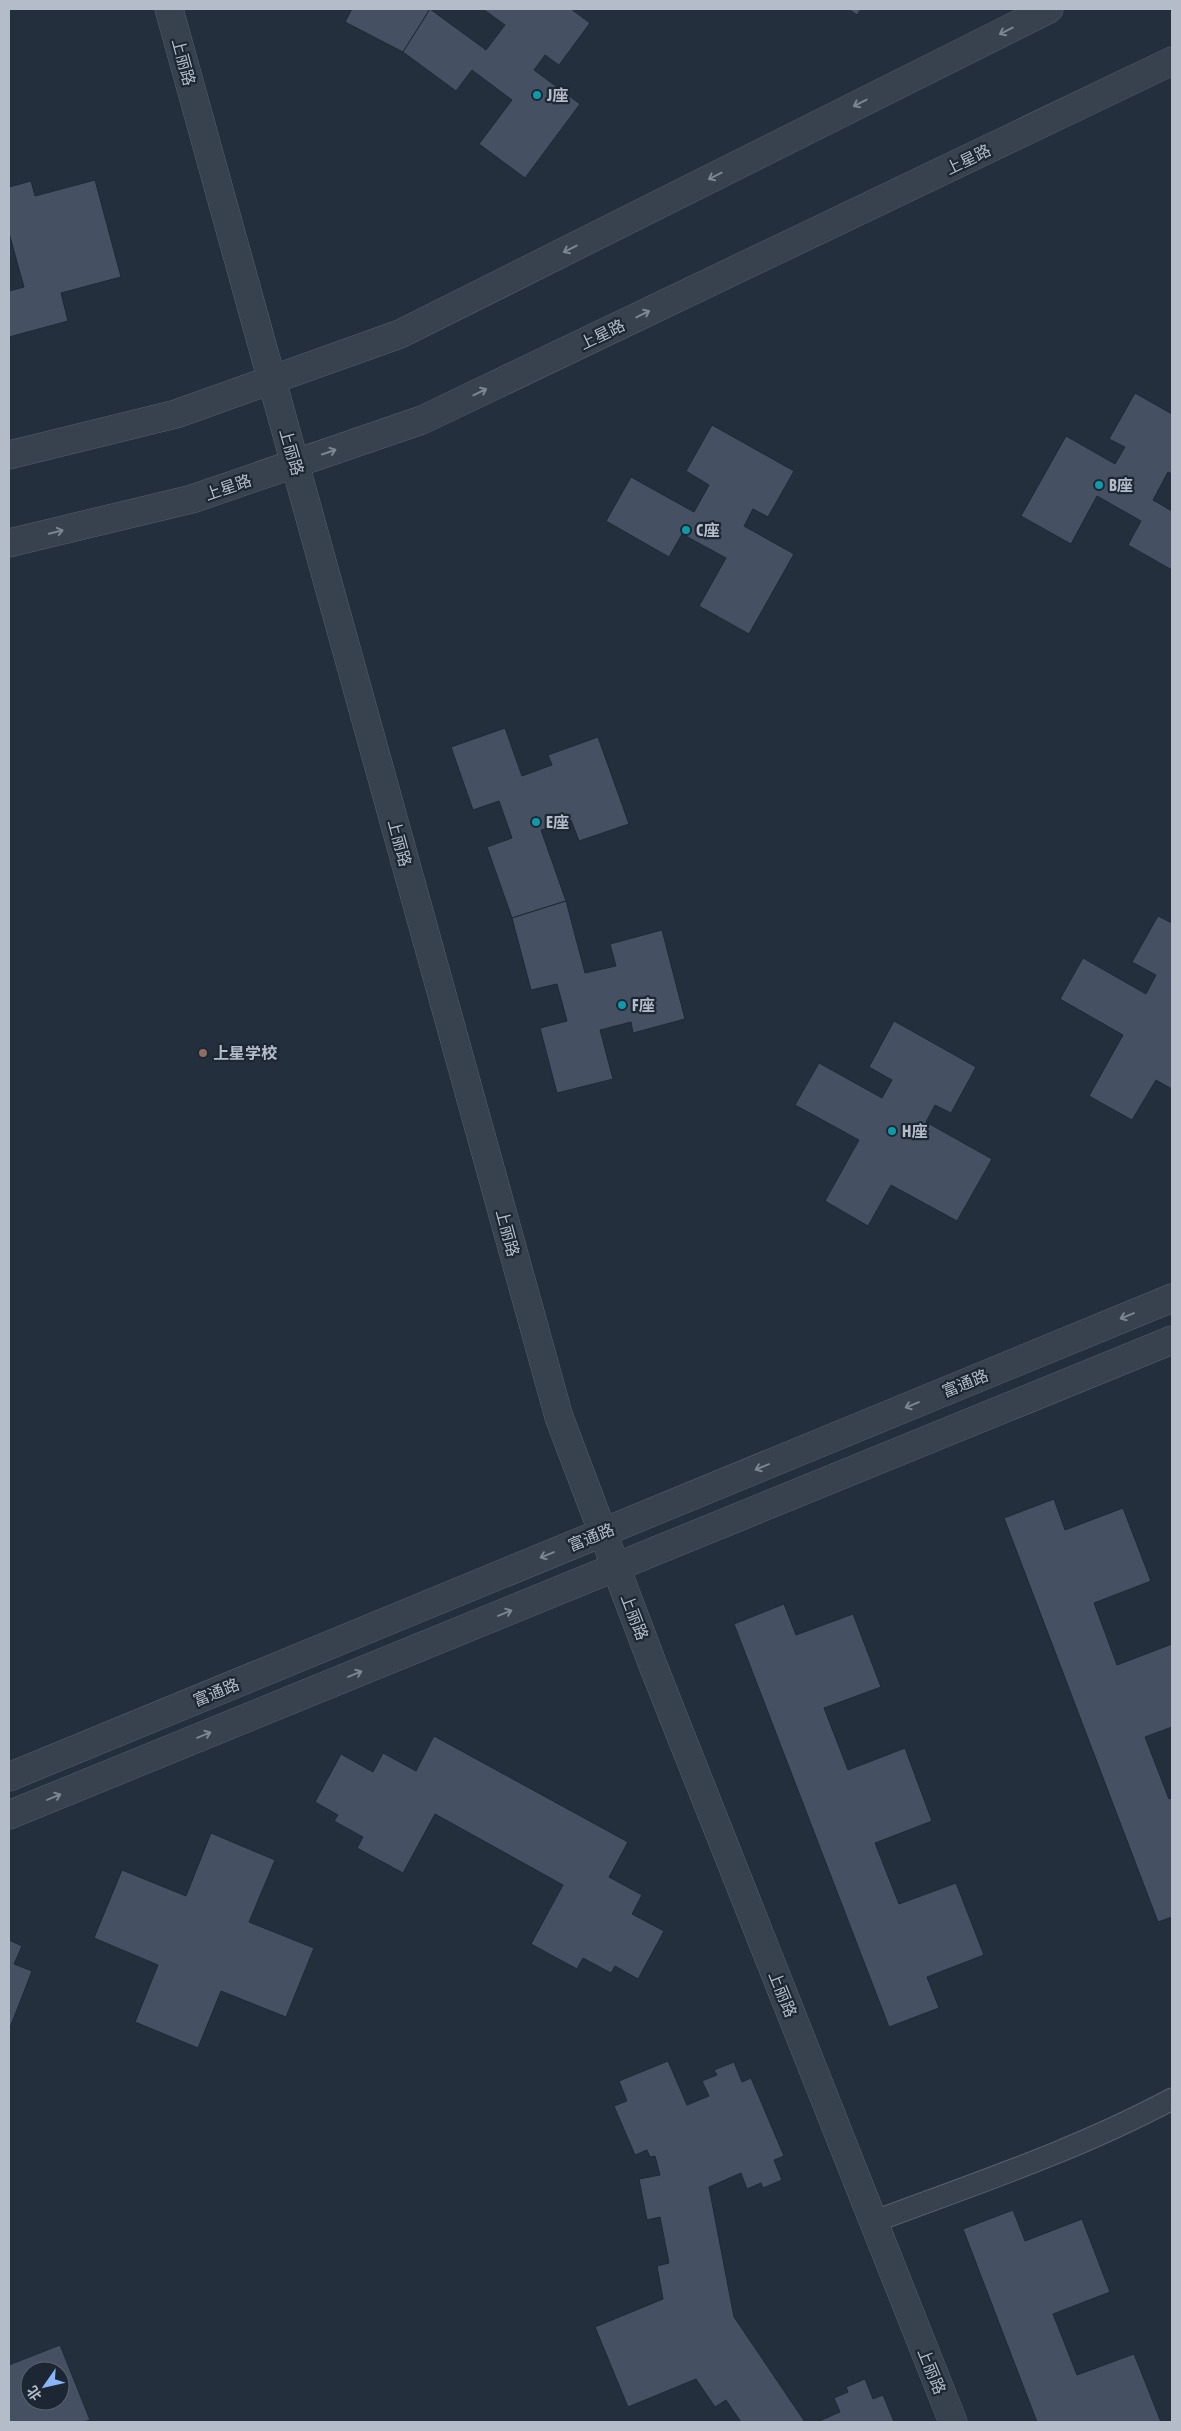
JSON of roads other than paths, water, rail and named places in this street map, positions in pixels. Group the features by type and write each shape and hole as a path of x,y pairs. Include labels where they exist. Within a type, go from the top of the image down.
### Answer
{"street":[{"name":"上丽路","path":"169,9 559,1417 616,1567 953,2422"},
{"path":"9,455 176,414 400,334 1049,9"},
{"name":"上星路","path":"9,543 192,499 422,420 1172,61"},
{"name":"富通路","path":"9,1777 1172,1298"},
{"path":"9,1815 1172,1340"}],"lane":[{"path":"873,2222 1076,2145 1127,2124 1172,2099"}],"place":[{"name":"J座","path":"537,95"},
{"name":"B座","path":"1099,485"},
{"name":"C座","path":"686,530"},
{"name":"E座","path":"536,822"},
{"name":"F座","path":"622,1005"},
{"name":"上星学校","path":"203,1053"},
{"name":"H座","path":"892,1131"}]}
